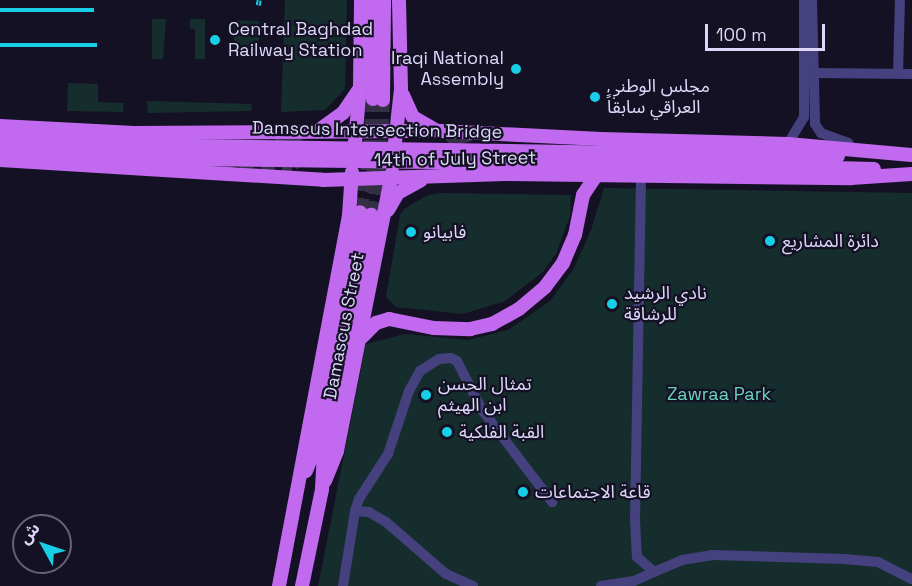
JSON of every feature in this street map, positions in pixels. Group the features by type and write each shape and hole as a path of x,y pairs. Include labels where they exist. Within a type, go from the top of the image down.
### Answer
{"main road":[{"path":"355,137 360,86 361,0"},
{"path":"374,0 378,100 384,0"},
{"path":"396,137 401,89 399,0"},
{"path":"316,132 343,113 360,86"},
{"path":"401,89 406,106 413,117 439,131"},
{"name":"14th of July Street","path":"0,126 134,133 316,132 355,137 396,137 439,131 601,139 788,144 859,158 912,172"},
{"name":"Damscus Intersection Bridge","path":"0,139 126,145 754,160"},
{"name":"Damscus Intersection Bridge","path":"0,152 124,158 754,160"},
{"name":"14th of July Street","path":"754,160 779,155 859,158"},
{"name":"14th of July Street","path":"754,160 912,156"},
{"path":"851,178 859,158"},
{"name":"14th of July Street","path":"0,160 323,180 352,173 391,173 426,177 505,174 596,177 851,178 912,172"},
{"name":"Damascus Street","path":"322,489 337,451 361,338 366,215 352,173"},
{"name":"Damascus Street","path":"279,586 300,485 304,450 366,215 391,173"},
{"path":"323,180 366,215 426,177"},
{"path":"361,338 370,327 382,320 397,319 434,328 470,329 492,324 519,309 545,287 563,263 575,235 583,195 596,177"},
{"name":"Damascus Street","path":"303,586 322,489 324,451 366,215"}],"street":[{"path":"779,155 804,117 804,0"},
{"path":"812,0 813,110 818,130 824,135 848,143 859,158"},
{"path":"898,74 900,0"},
{"path":"813,74 912,74"},
{"path":"634,581 638,559 634,520 641,177"},
{"path":"343,586 350,530 359,499 388,453 414,379 425,366 439,359 451,358 457,361 474,395 496,430 552,502"},
{"path":"355,511 369,512 386,522 452,579 473,586"},
{"path":"601,586 634,581 682,560 702,556 807,557 878,562 912,579"},
{"path":"638,559 654,572"},
{"path":"443,586 452,579"}],"green space":[{"path":"285,0 347,0 345,89 325,110 281,112"},
{"path":"152,19 166,19 163,59 152,59"},
{"path":"190,19 205,19 205,59 195,59 195,29 190,29"},
{"path":"234,20 259,21 259,51 239,51 234,48"},
{"path":"68,83 98,84 98,102 124,103 123,112 67,111"},
{"path":"147,101 252,104 251,111 148,113"},
{"name":"Zawraa Park","path":"604,188 912,193 912,586 318,586 366,344 405,334 468,340 508,330 550,301 574,268 591,230"},
{"path":"439,193 571,195 570,216 556,254 543,272 505,301 463,314 396,307 386,297 400,215 404,209 428,195"}],"tunnel":[{"path":"360,212 370,154 373,99"},
{"path":"371,215 380,154 383,100"},
{"path":"444,159 449,144 457,138 473,133"},
{"path":"219,169 292,165 298,158 298,145 289,137 275,136"}],"railway":[{"path":"258,5 259,0"},
{"path":"0,10 94,10"},
{"path":"0,45 97,45"}],"place":[{"name":"Central Baghdad Railway Station","path":"215,40"},
{"name":"Iraqi National Assembly","path":"516,69"},
{"name":"مجلس الوطني العراقي سابقاً","path":"595,97"},
{"name":"فابيانو","path":"411,232"},
{"name":"دائرة المشاريع","path":"770,241"},
{"name":"نادي الرشيد للرشاقة","path":"612,304"},
{"name":"تمثال الحسن ابن الهيثم","path":"426,395"},
{"name":"القبة الفلكية","path":"447,432"},
{"name":"قاعة الاجتماعات","path":"523,492"}]}
